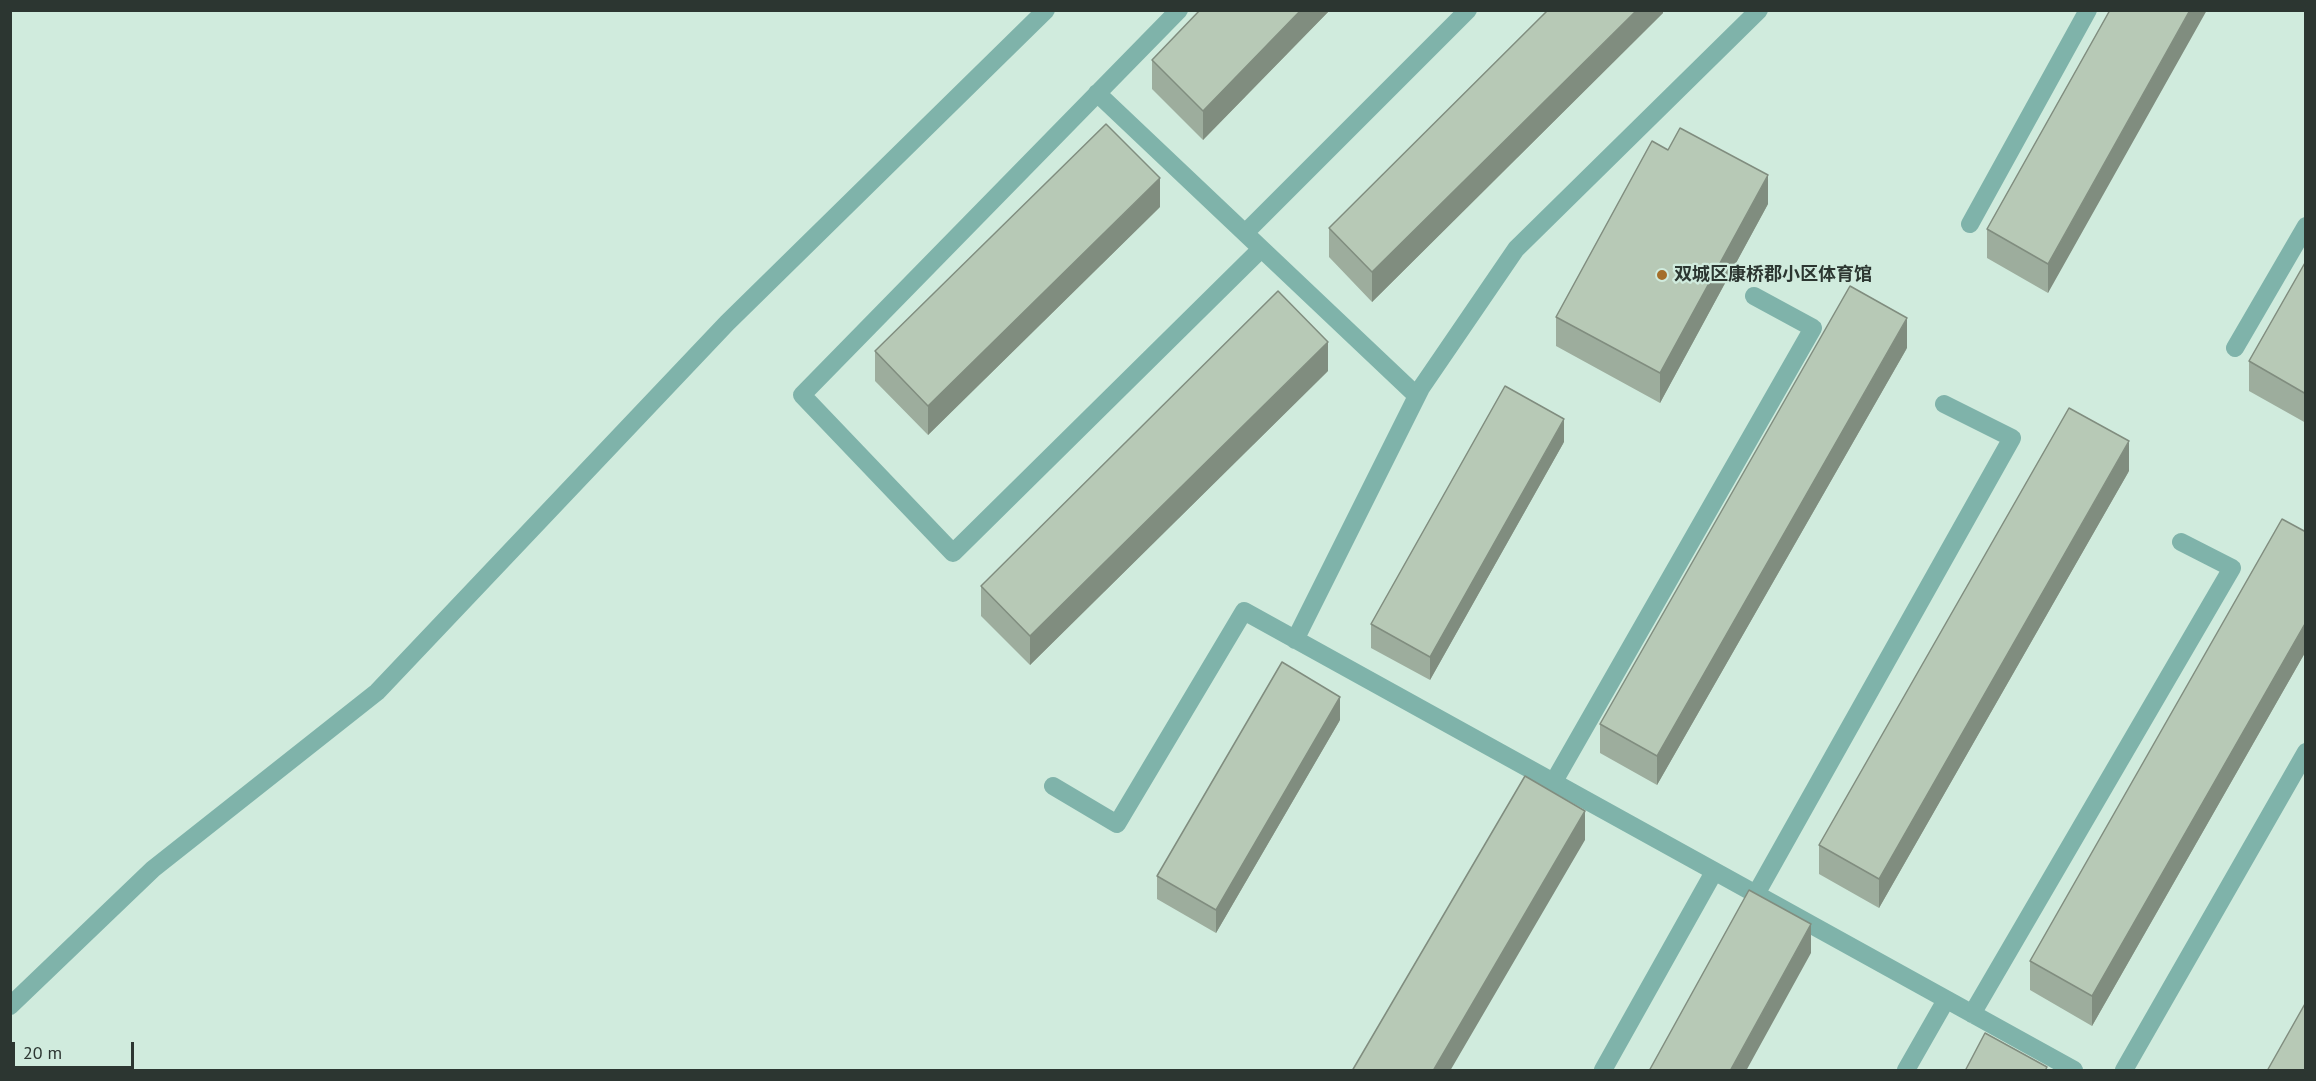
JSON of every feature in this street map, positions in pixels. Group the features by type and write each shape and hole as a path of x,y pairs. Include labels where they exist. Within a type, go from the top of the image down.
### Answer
{"street":[{"path":"10,1006 153,869 377,692 727,323 1046,10"},
{"path":"1179,10 802,395 953,553 1261,249"},
{"path":"1245,233 1468,10"},
{"path":"1295,640 1417,396 1516,249 1759,10"},
{"path":"1970,224 2088,10"},
{"path":"1097,93 1417,396"},
{"path":"2235,348 2306,226"},
{"path":"1553,783 1813,327 1754,296"},
{"path":"1756,894 2012,438 1944,404"},
{"path":"1972,1014 2232,568 2181,542"},
{"path":"1053,786 1117,824 1244,611 2074,1071"},
{"path":"2124,1071 2306,752"},
{"path":"1603,1071 1714,872"},
{"path":"1906,1071 1946,1000"}],"building":[{"path":"1200,10 1301,10 1203,111 1152,60"},
{"path":"1548,10 1637,10 1372,272 1329,228"},
{"path":"2110,10 2190,10 2048,264 1987,229"},
{"path":"1106,124 1160,178 928,406 875,351"},
{"name":"双城区康桥郡小区体育馆","path":"1680,128 1768,175 1660,373 1556,317 1652,141 1668,150"},
{"path":"2306,261 2306,394 2249,361"},
{"path":"1850,286 1907,318 1657,756 1600,724"},
{"path":"1278,291 1328,342 1030,636 981,586"},
{"path":"1505,386 1564,419 1430,657 1371,624"},
{"path":"2069,408 2129,441 1879,879 1819,845"},
{"path":"2282,519 2306,532 2306,622 2092,996 2030,961"},
{"path":"1282,662 1340,697 1216,910 1157,876"},
{"path":"1525,776 1585,811 1433,1071 1352,1071"},
{"path":"1749,890 1811,924 1730,1071 1649,1071"},
{"path":"2306,1002 2306,1071 2267,1071"},
{"path":"1985,1033 2047,1067 2045,1071 1965,1071"}],"place":[{"name":"双城区康桥郡小区体育馆","path":"1662,275"}]}
